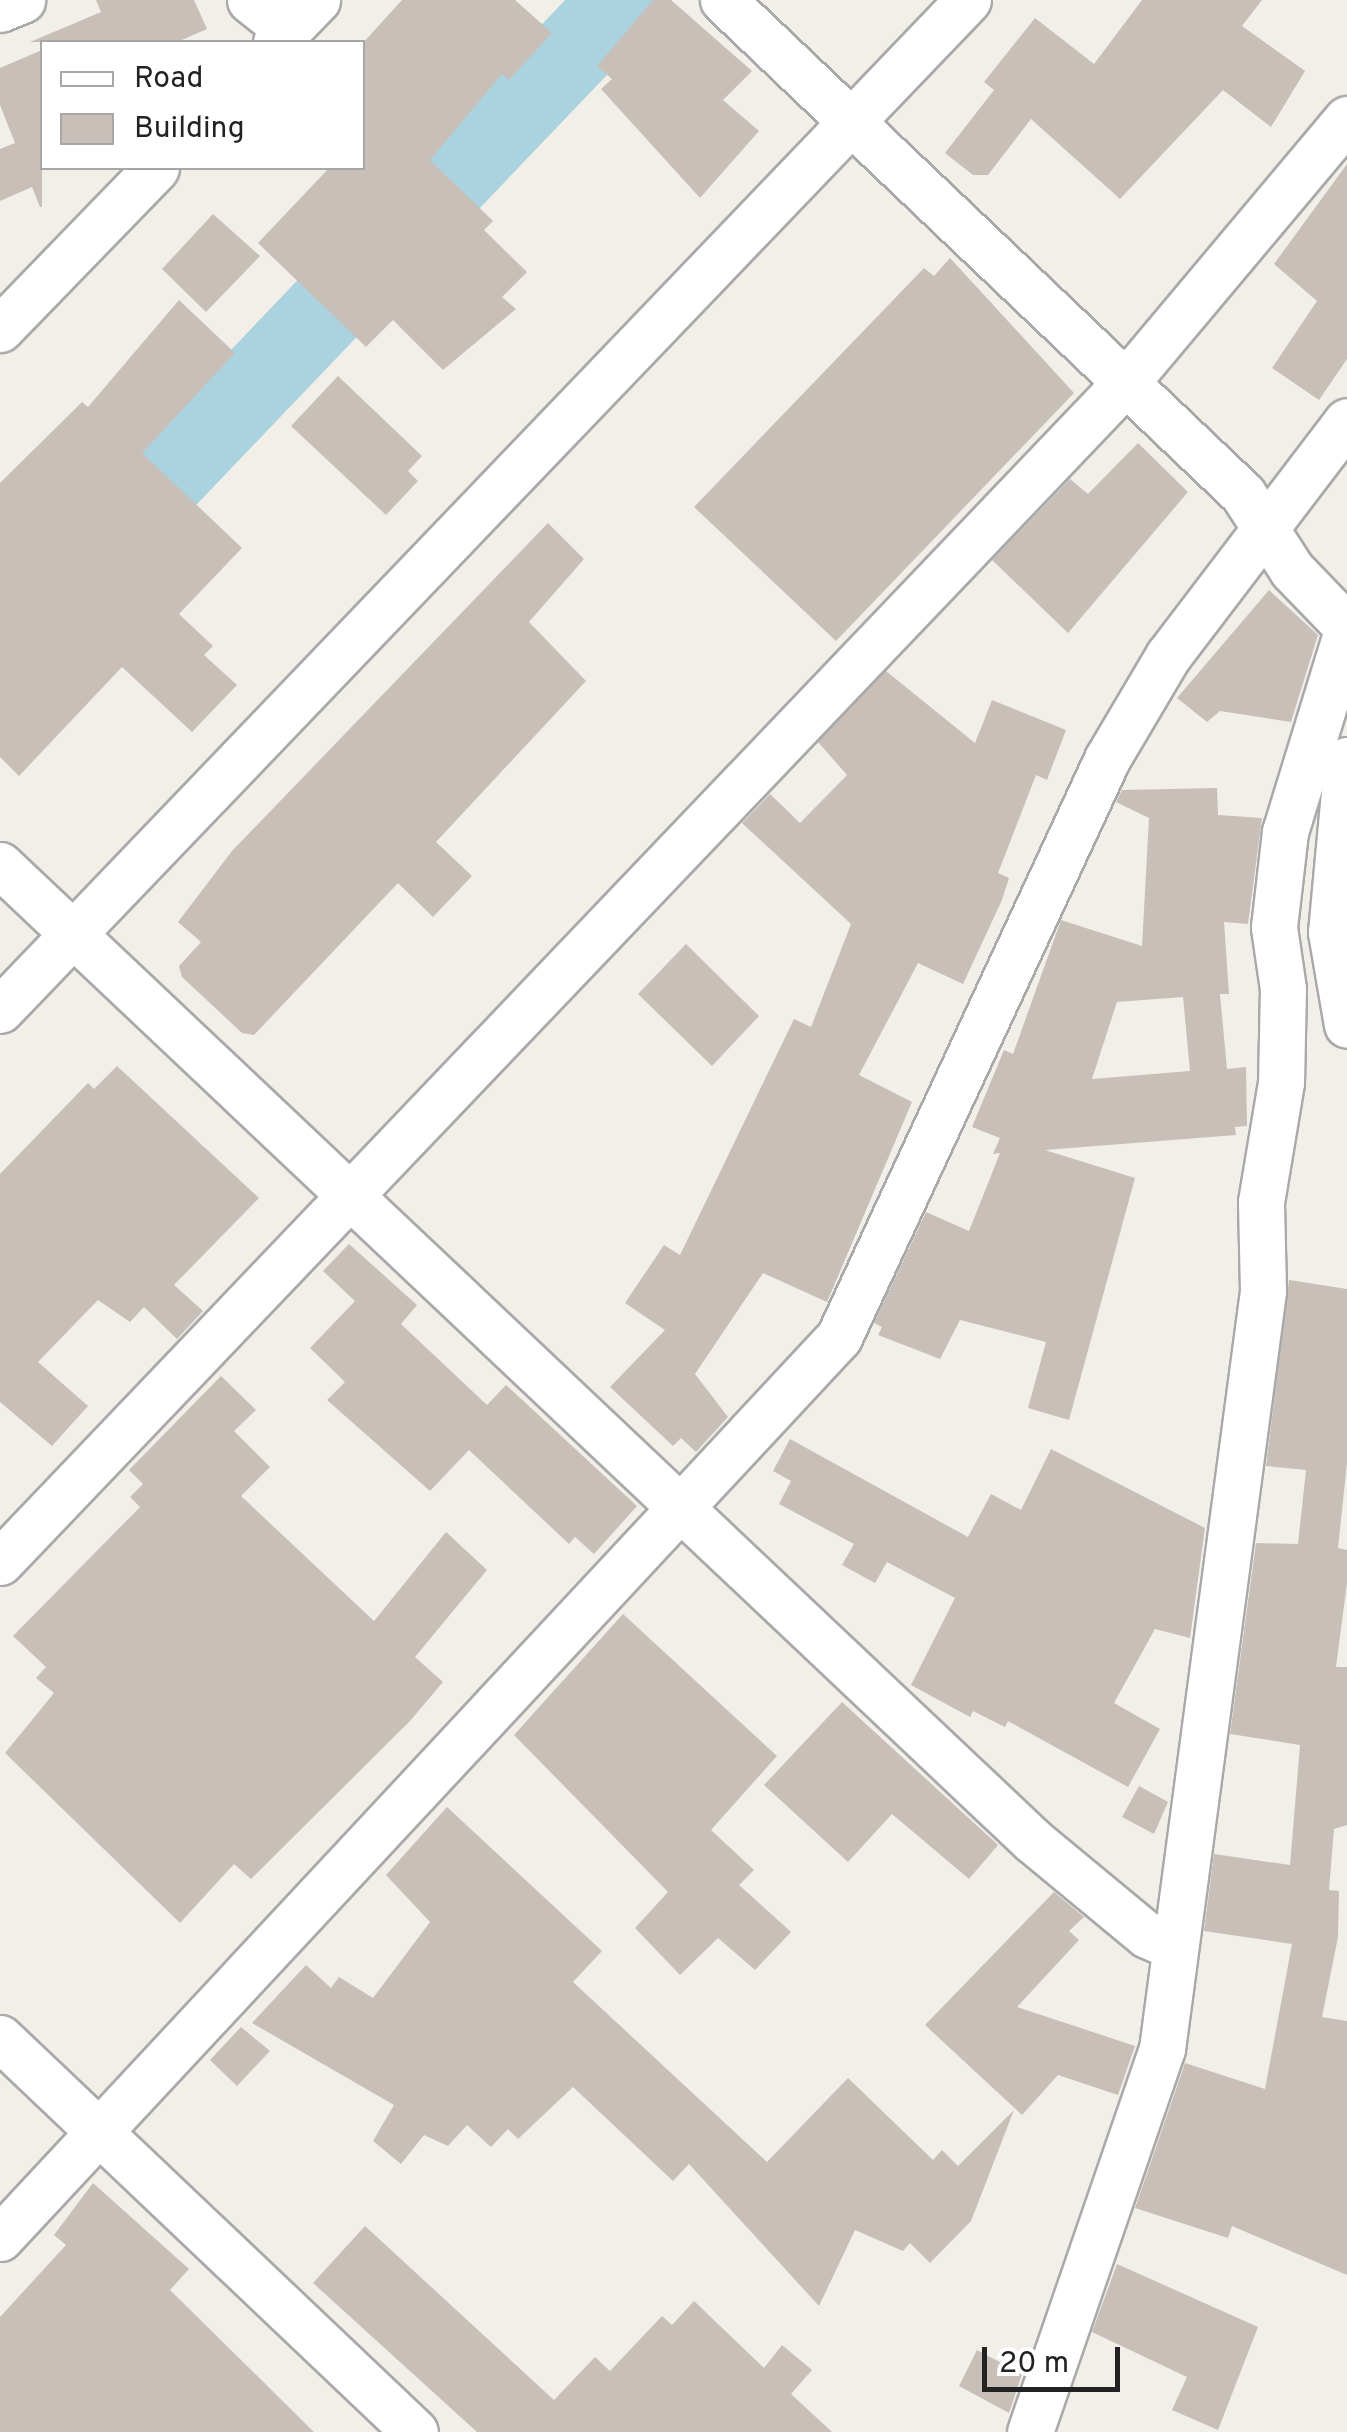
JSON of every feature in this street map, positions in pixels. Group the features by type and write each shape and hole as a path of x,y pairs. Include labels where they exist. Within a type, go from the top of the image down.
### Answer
{"street":[{"path":"0,10 22,0"},
{"path":"250,0 294,24"},
{"path":"723,0 1127,380 1242,494 1264,530 1347,628 1306,751 1283,851 1274,927 1283,989 1281,1082 1261,1202 1263,1291 1162,2048 1030,2432"},
{"path":"0,1010 968,0"},
{"path":"0,1562 1127,380 1347,118"},
{"path":"0,329 154,170"},
{"path":"0,2238 682,1510 839,1336 1107,759 1168,656 1347,421"},
{"path":"1347,760 1331,932 1347,1025"},
{"path":"0,865 353,1192 1032,1840 1147,1935 1174,1948"},
{"path":"0,2038 415,2432"}],"building":[{"path":"96,0 194,0 207,29 182,40 30,42 101,12"},
{"path":"402,0 515,0 552,33 509,80 502,74 430,160 493,221 484,230 527,272 502,297 516,309 443,370 393,320 366,347 258,243 327,170 365,170 365,41"},
{"path":"653,0 671,0 752,71 723,100 759,131 700,198 601,89 612,79 597,66"},
{"path":"1142,0 1262,0 1242,26 1305,71 1271,127 1223,90 1120,199 1031,119 988,175 973,175 945,153 994,90 984,82 1035,18 1094,64"},
{"path":"40,51 42,207 32,187 0,201 0,149 15,143 0,105 0,68"},
{"path":"1347,164 1347,359 1319,400 1272,368 1317,301 1274,264"},
{"path":"213,214 260,256 206,312 162,269"},
{"path":"950,258 1074,393 836,641 694,507 924,268 934,276"},
{"path":"179,300 235,353 142,453 242,548 179,614 213,646 204,655 237,685 192,732 122,667 19,776 0,757 0,483 82,402 88,407"},
{"path":"338,376 422,456 408,471 418,481 386,515 291,426"},
{"path":"1138,443 1188,492 1068,633 992,560 1070,479 1088,494"},
{"path":"548,523 584,559 529,622 586,681 436,842 472,876 433,917 398,883 254,1035 242,1033 182,977 179,966 201,942 178,922 232,851"},
{"path":"1269,590 1318,635 1291,722 1220,711 1207,722 1177,698"},
{"path":"886,671 975,743 992,700 1066,730 1047,780 1036,775 998,873 1009,878 1002,900 963,984 918,963 859,1075 912,1102 827,1302 763,1273 695,1374 728,1417 696,1452 681,1438 673,1446 610,1387 665,1330 625,1303 664,1245 680,1255 794,1019 811,1027 851,924 742,823 770,794 800,823 847,775 818,742"},
{"path":"1217,788 1218,815 1262,818 1248,924 1224,922 1229,994 1220,994 1227,1069 1246,1067 1247,1126 1235,1127 1236,1135 1045,1150 1135,1178 1069,1420 1028,1408 1046,1342 960,1320 940,1359 878,1335 882,1327 874,1323 926,1212 969,1231 1000,1153 993,1154 1000,1138 972,1127 1004,1050 1013,1054 1061,920 1142,946 1149,818 1116,802 1122,790","holes":["1183,997 1190,1071 1092,1079 1117,1002"]},
{"path":"686,944 759,1016 712,1066 638,994"},
{"path":"117,1066 259,1198 174,1285 203,1311 177,1339 144,1307 130,1322 98,1300 38,1362 88,1406 52,1446 0,1402 0,1174 88,1083 94,1089"},
{"path":"349,1244 417,1305 401,1324 487,1405 506,1385 637,1506 594,1554 575,1537 569,1544 469,1450 430,1491 327,1400 345,1382 310,1348 355,1301 323,1271"},
{"path":"1289,1280 1347,1289 1347,1463 1338,1548 1347,1550 1347,1583 1336,1667 1347,1667 1347,1825 1334,1829 1329,1890 1339,1891 1338,1937 1322,2017 1347,2021 1347,2275 1232,2226 1228,2238 1135,2208 1185,2063 1265,2089 1292,1944 1204,1931 1214,1854 1290,1865 1300,1745 1230,1734 1256,1543 1298,1544 1306,1470 1266,1466"},
{"path":"221,1376 256,1410 234,1431 270,1467 241,1496 374,1621 446,1532 487,1570 415,1657 443,1682 410,1721 251,1879 234,1864 180,1923 5,1753 54,1693 36,1678 46,1667 13,1636 140,1507 130,1497 143,1484 129,1470"},
{"path":"790,1439 968,1537 991,1494 1021,1510 1051,1449 1205,1528 1190,1638 1155,1629 1114,1703 1160,1729 1128,1787 1008,1721 1005,1727 973,1711 970,1717 911,1685 955,1598 887,1562 875,1583 842,1565 854,1544 779,1504 791,1481 773,1471"},
{"path":"623,1614 777,1756 711,1830 754,1870 739,1885 791,1932 755,1970 718,1938 680,1975 635,1928 668,1892 514,1735"},
{"path":"842,1702 998,1845 969,1879 892,1814 848,1862 764,1785"},
{"path":"1139,1786 1168,1802 1154,1834 1122,1817"},
{"path":"447,1807 602,1951 573,1982 767,2162 848,2078 933,2160 942,2150 958,2166 1014,2110 971,2221 930,2263 910,2243 903,2251 855,2230 819,2306 689,2164 673,2181 573,2087 518,2139 508,2129 491,2147 467,2125 448,2146 424,2135 401,2164 373,2141 394,2105 252,2023 306,1965 331,1988 339,1977 373,1998 430,1922 386,1875"},
{"path":"1054,1892 1084,1917 1069,1931 1079,1940 1017,2007 1135,2046 1118,2095 1058,2075 1022,2115 925,2025"},
{"path":"241,2027 270,2051 237,2086 210,2060"},
{"path":"93,2183 189,2269 170,2290 314,2432 0,2432 0,2317 66,2245 54,2235"},
{"path":"365,2226 554,2400 595,2357 610,2371 662,2316 672,2325 694,2301 764,2368 782,2345 812,2370 791,2394 832,2432 477,2432 313,2283"},
{"path":"1117,2264 1258,2327 1218,2430 1172,2410 1187,2377 1092,2332"},
{"path":"977,2350 1022,2374 1009,2413 959,2386"}],"waterway":[{"path":"0,651 622,0"}]}
